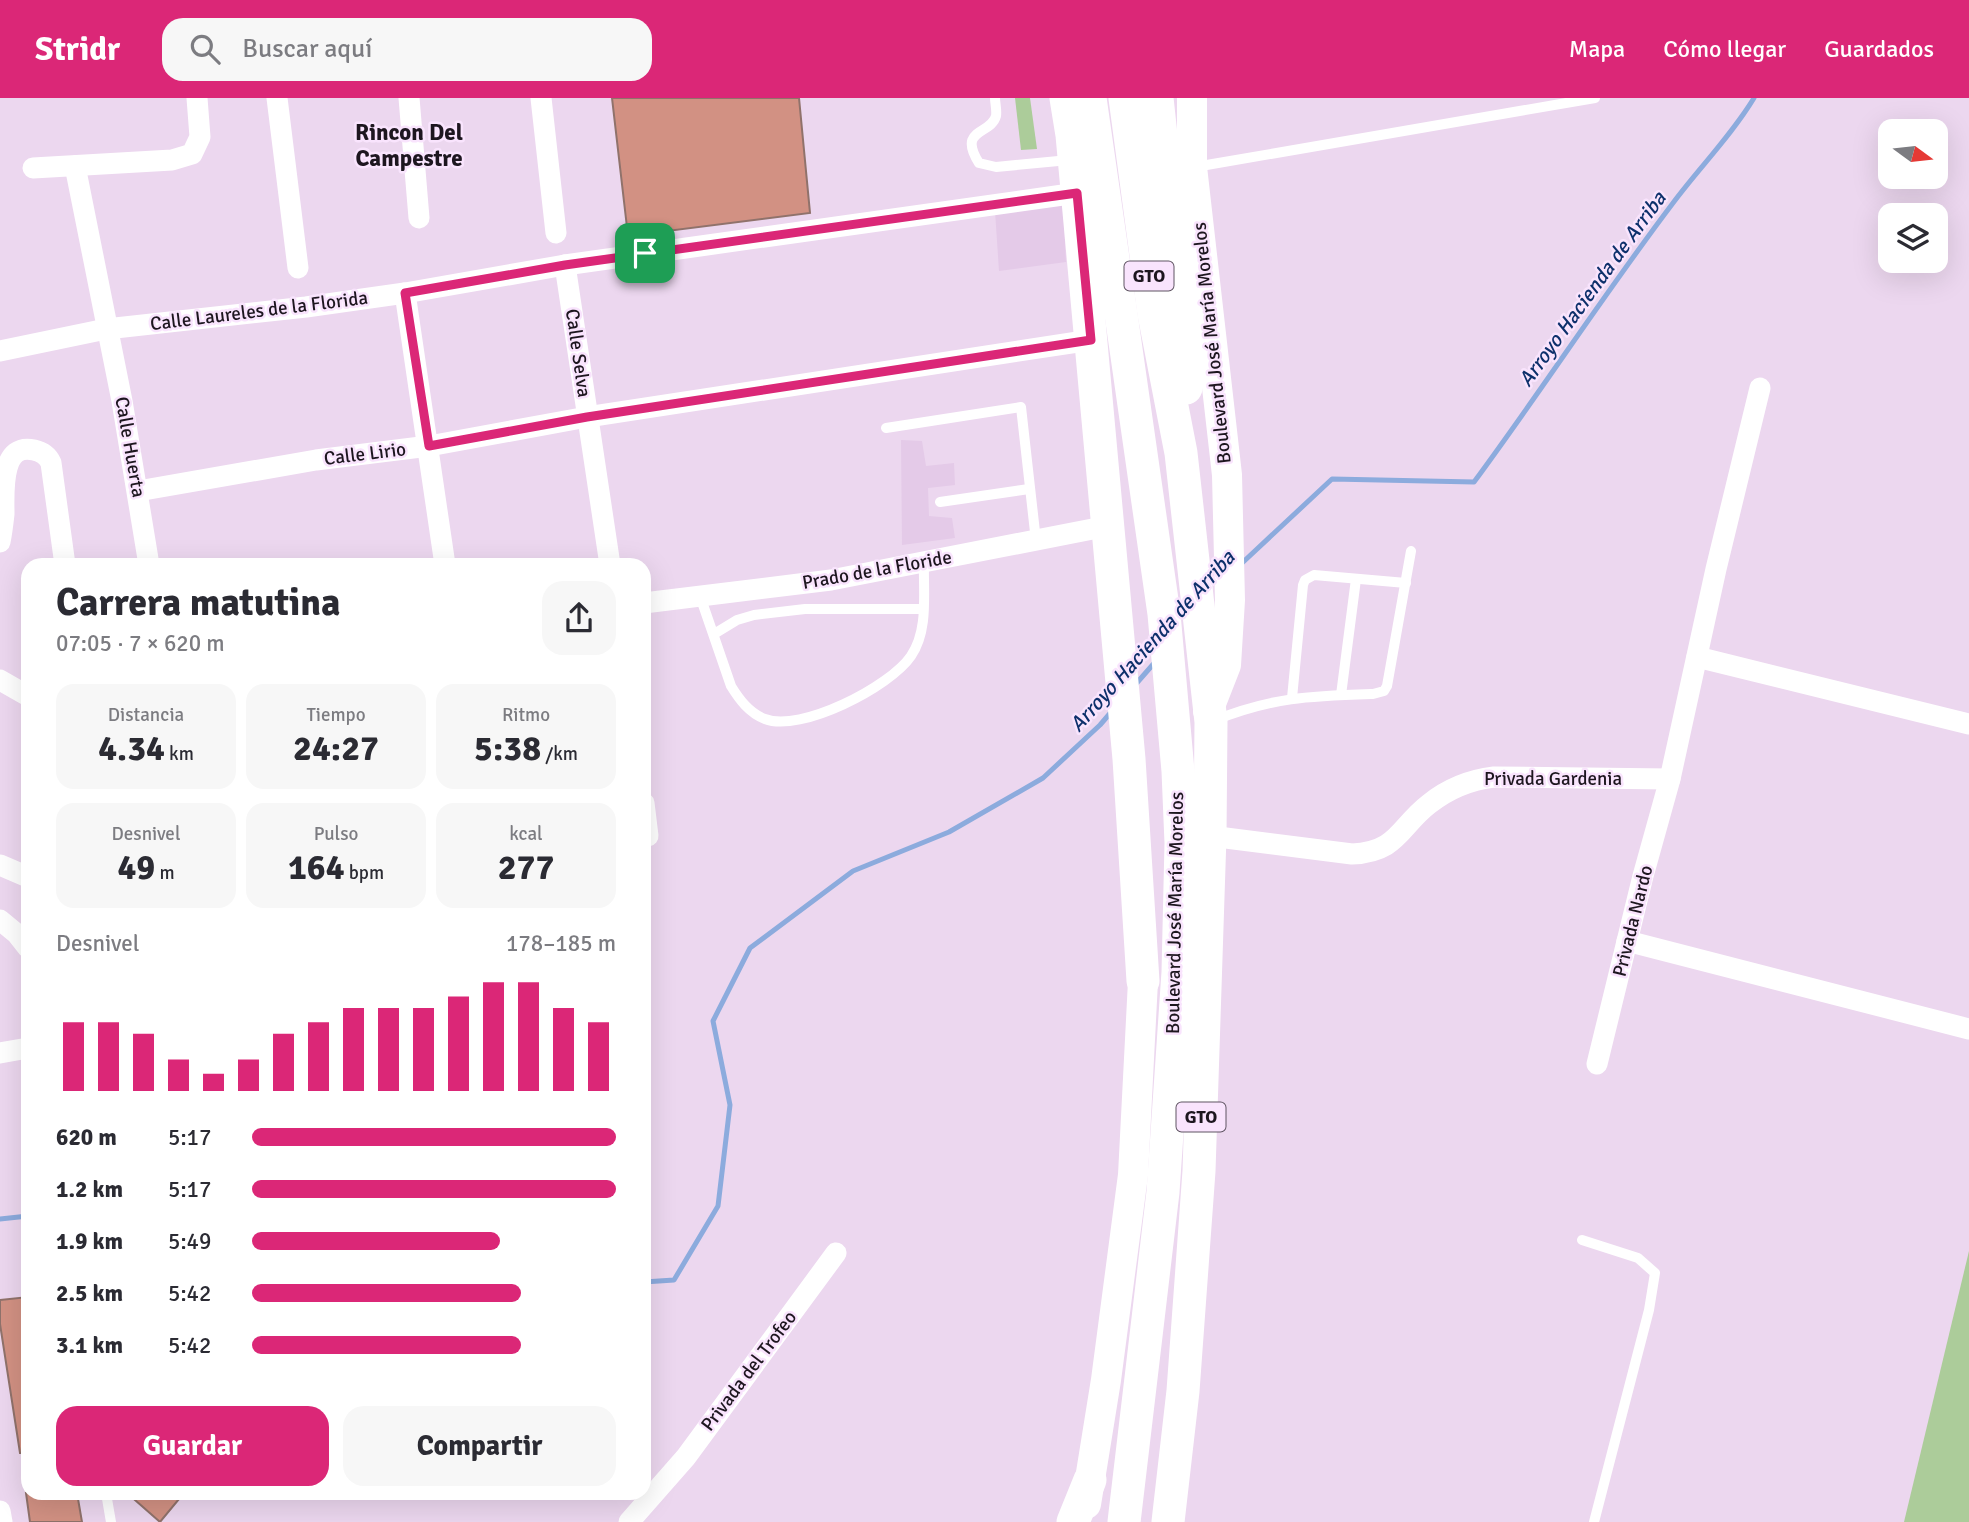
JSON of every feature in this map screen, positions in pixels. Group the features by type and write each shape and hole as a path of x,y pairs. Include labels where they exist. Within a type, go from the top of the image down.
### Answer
{"main road":[{"path":"1066,98 1073,147"},
{"path":"1077,98 1071,122 1129,759 1143,981"},
{"name":"Boulevard José María Morelos","path":"1090,98 1164,614 1178,771 1178,972 1163,1192 1124,1522"},
{"name":"Boulevard José María Morelos","path":"1125,98 1154,314 1181,453 1210,716 1210,836 1199,1171 1184,1391 1168,1522"},
{"path":"1157,98 1185,358 1186,404 1181,453"},
{"path":"1143,981 1156,948 1180,867"},
{"path":"1073,1522 1090,1480"}],"street":[{"path":"33,168 172,160 192,153 200,137 197,98"},
{"path":"277,98 298,268"},
{"path":"409,98 419,218"},
{"path":"541,98 556,233"},
{"name":"Boulevard José María Morelos","path":"1192,98 1192,167 1227,475 1230,600 1226,665 1210,716"},
{"name":"Calle Huerta","path":"75,166 122,401 148,558"},
{"name":"Calle Laureles de la Florida","path":"0,351 106,329 306,307 565,265 1077,193"},
{"name":"Calle Selva","path":"565,265 609,558"},
{"path":"405,293 444,558"},
{"name":"Calle Lirio","path":"138,491 316,460 429,446 587,417 1091,340"},
{"name":"Privada Nardo","path":"1597,1064 1670,779 1716,569 1760,388"},
{"path":"0,542 4,521 5,469 16,453 23,449 39,451 48,457 51,463 64,558"},
{"name":"Prado de la Floride","path":"651,602 831,580 1108,526"},
{"path":"1697,657 1969,724"},
{"path":"0,680 21,692"},
{"name":"Privada Gardenia","path":"1210,836 1352,854 1366,853 1399,836 1426,806 1470,780 1494,777 1670,779"},
{"path":"0,865 21,874"},
{"path":"0,920 21,939"},
{"path":"1627,941 1969,1029"},
{"name":"Boulevard José María Morelos","path":"1083,1522 1132,1175 1143,981"},
{"path":"0,1053 21,1049"},
{"name":"Privada del Trofeo","path":"651,1481 686,1457 836,1253"},
{"name":"Privada del Trofeo","path":"629,1522 641,1500"},
{"path":"0,1511 2,1522"}],"lane":[{"path":"995,98 994,120 980,129 972,142 979,163 996,167 1073,147"},
{"path":"1192,167 1595,98"},
{"path":"886,428 1021,407 1035,541"},
{"path":"940,502 1029,489"},
{"path":"1210,716 1292,698 1373,694 1384,691 1411,551"},
{"path":"700,596 731,686 747,708 778,723 798,721 856,698 905,664 916,646 922,628 924,562"},
{"path":"1292,698 1303,585 1306,580 1314,575 1406,583"},
{"path":"1341,695 1356,579"},
{"path":"714,634 737,621 806,609 923,609"},
{"path":"1582,1240 1638,1258 1655,1273 1649,1310 1594,1522"},
{"path":"107,1500 111,1522"}],"shaded area":[{"path":"1063,204 1066,262 999,271 995,211"},
{"path":"901,440 922,441 926,466 954,463 955,485 928,488 929,516 952,518 955,538 902,545"}],"green space":[{"path":"1015,98 1030,98 1037,149 1021,150"},
{"path":"1969,1251 1969,1522 1904,1522"}],"building":[{"path":"612,98 799,98 810,213 628,236"},
{"path":"21,1298 21,1453 0,1324 0,1300"},
{"path":"27,1500 78,1500 82,1522 30,1522"},
{"path":"135,1500 178,1500 160,1522"}],"waterway":[{"name":"Arroyo Hacienda de Arriba","path":"1241,564 1332,479 1474,482 1647,237 1754,98"},
{"name":"Arroyo Hacienda de Arriba","path":"1135,685 1156,661"},
{"name":"Arroyo Hacienda de Arriba","path":"651,1282 674,1280 718,1206 730,1105 713,1021 750,948 853,871 949,832 1043,778 1112,711"},
{"name":"Arroyo Hacienda de Arriba","path":"0,1219 21,1217"}],"district":[{"name":"Rincon Del Campestre","path":"409,145"}],"route":[{"path":"1077,193 1091,340 587,417 429,446 405,293 645,253 1077,193"}]}
